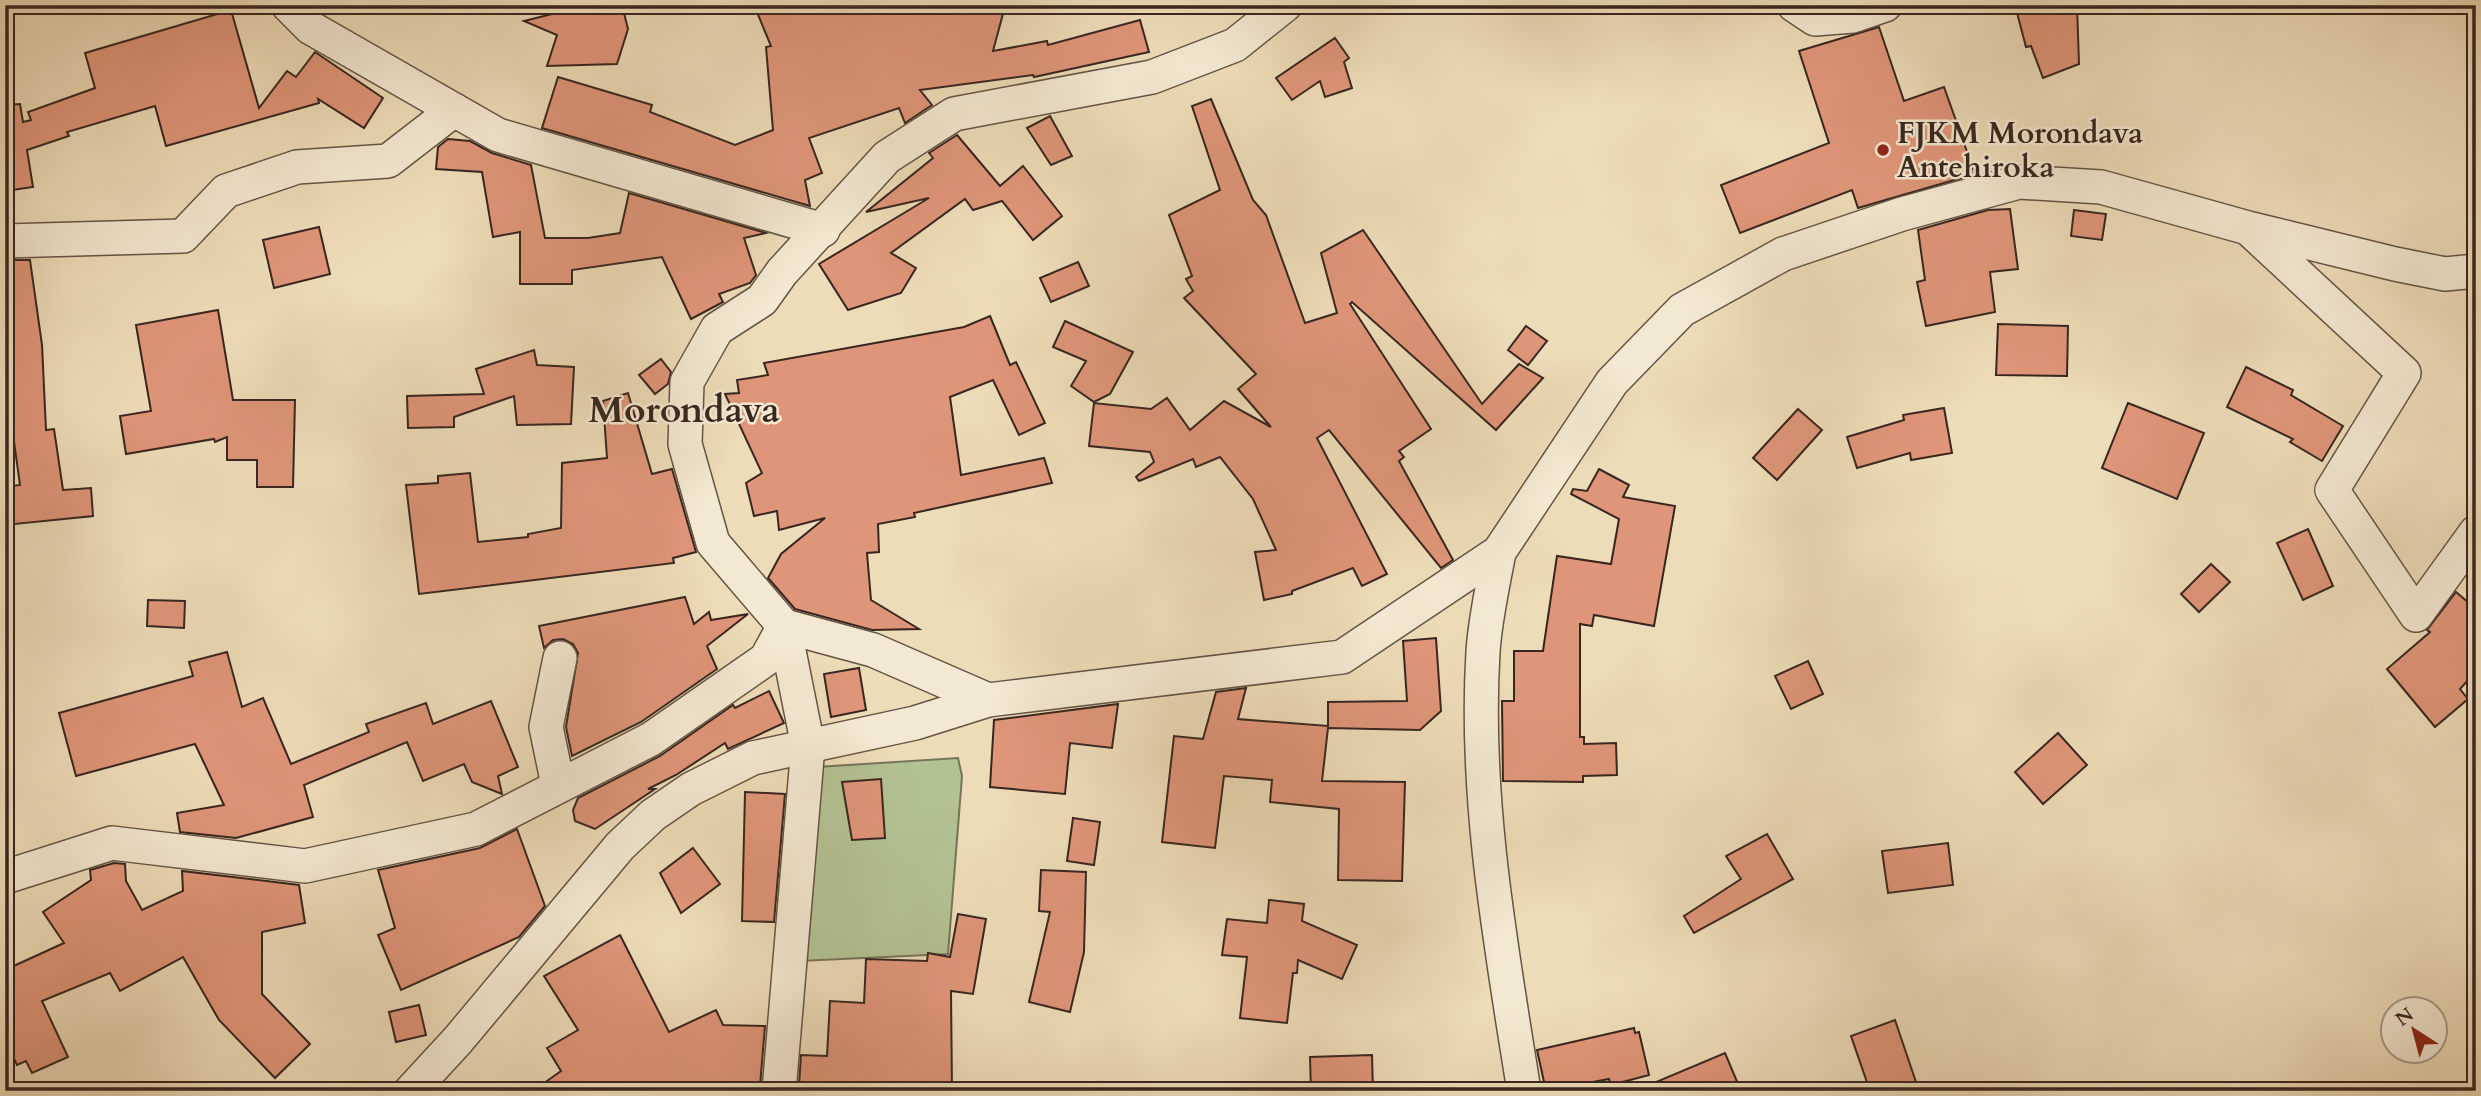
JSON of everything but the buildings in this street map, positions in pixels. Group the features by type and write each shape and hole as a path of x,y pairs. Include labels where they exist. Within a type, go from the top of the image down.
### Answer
{"street":[{"path":"288,5 311,28 498,135 822,230"},
{"path":"779,1091 808,746 784,626 713,543 685,444 687,382 717,329 762,300 782,272 887,157 954,114 1152,77 1235,45 1285,5"},
{"path":"1794,5 1815,19 1853,16 1885,5"},
{"path":"5,241 183,236 226,191 297,167 388,161 454,110"},
{"path":"411,1091 458,1040 620,846 653,815 691,789 753,758 915,723 988,700 1342,657 1499,552 1612,382 1682,310 1783,254 1902,214 2019,182 2101,187 2248,228 2445,274 2476,271"},
{"path":"2248,228 2404,373 2332,490 2416,615 2476,532"},
{"path":"1499,552 1483,650 1481,743 1494,911 1524,1091"},
{"path":"784,626 873,650 988,700"},
{"path":"5,877 112,843 305,866 476,829 650,738 766,659 784,626"},
{"path":"558,785 546,727 560,658"}],"green space":[{"path":"958,758 962,776 948,954 800,961 817,767"}],"place":[{"name":"FJKM Morondava Antehiroka","path":"1883,150"}],"district":[{"name":"Morondava","path":"684,409"}]}
